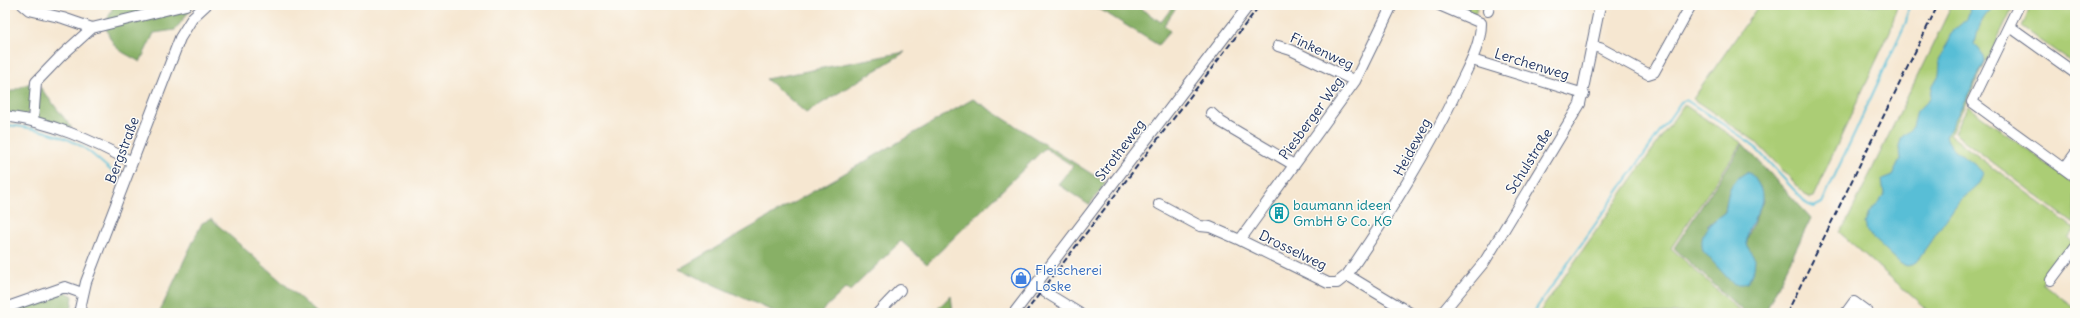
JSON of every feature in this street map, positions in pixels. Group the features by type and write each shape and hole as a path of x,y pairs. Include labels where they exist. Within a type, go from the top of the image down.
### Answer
{"street":[{"path":"23,5 29,10 63,18 92,28"},
{"path":"33,121 36,82 60,56 92,28 186,5"},
{"name":"Bergstraße","path":"79,313 82,293 180,38 193,17 205,5"},
{"name":"Strotheweg","path":"1014,313 1249,5"},
{"name":"Piesberger Weg","path":"1240,240 1355,81 1392,5"},
{"name":"Heideweg","path":"1347,275 1407,185 1450,107 1472,60 1481,23 1439,5"},
{"name":"Schulstraße","path":"1442,313 1485,261 1576,111 1584,94 1600,5"},
{"path":"1592,46 1600,48 1648,74 1654,72 1692,5"},
{"path":"2019,5 1972,102 2075,177"},
{"path":"2008,26 2075,73"},
{"name":"Finkenweg","path":"1278,46 1290,50 1355,81"},
{"name":"Lerchenweg","path":"1472,60 1584,94"},
{"path":"1211,113 1221,122 1294,165"},
{"path":"5,116 33,121 77,134 132,162"},
{"path":"2064,169 2075,154"},
{"name":"Drosselweg","path":"1159,204 1200,226 1210,227 1240,240 1328,283 1337,283 1347,275"},
{"path":"2051,280 2075,248"},
{"path":"1347,275 1410,313"},
{"path":"1035,286 1079,313"},
{"path":"5,308 65,287 82,293"},
{"path":"878,313 900,290"},
{"path":"1846,313 1854,302 1870,313"}],"green space":[{"path":"114,5 194,5 175,30 154,33 140,62 114,45 108,34 105,25"},
{"path":"1093,5 1135,5 1161,22 1174,5 1178,5 1164,25 1170,31 1158,45"},
{"path":"1452,5 1478,5 1475,14"},
{"path":"1759,5 1897,5 1891,29 1813,197 1809,198 1755,141 1693,99"},
{"path":"1952,5 2014,5 1950,135 2075,229 2067,239 2072,243 2042,283 2075,308 2075,313 1931,313 1839,232 1846,223"},
{"path":"2031,5 2075,5 2075,65 2022,27"},
{"path":"905,52 806,113 766,79"},
{"path":"30,83 34,88 31,110 25,116 5,112 5,94"},
{"path":"40,87 72,128 39,119 36,115"},
{"path":"973,99 1106,183 1089,205 1058,184 1073,166 1045,148 927,264 901,241 850,291 846,288 820,313 777,313 679,269"},
{"path":"1683,106 1686,106 1742,143 1671,248 1742,313 1539,313"},
{"path":"1968,106 2075,185 2074,224 1954,133"},
{"path":"1743,144 1811,218 1765,313 1745,313 1674,248","holes":["1747,172 1763,200 1747,239 1747,247 1707,226 1725,212 1730,189 1736,180"]},
{"path":"211,219 317,313 159,313 202,223"},
{"path":"66,292 73,296 71,313 5,313"},
{"path":"951,295 953,313 934,313"}],"water":[{"path":"1971,5 1996,5 1984,18 1979,27 1976,38 1975,44 1984,56 1985,62 1946,137 1953,148 1979,168 1983,173 1979,183 1959,201 1916,262 1908,266 1901,264 1867,232 1865,223 1869,213 1884,194 1882,180 1892,176 1900,160 1899,146 1902,137 1913,127 1917,111 1930,98 1933,85 1939,75 1939,60 1954,30 1967,19"},
{"path":"1747,172 1753,176 1757,182 1761,190 1762,197 1761,204 1747,239 1750,252 1755,259 1754,269 1748,282 1741,285 1734,285 1703,251 1702,238 1707,228 1725,212 1728,193 1732,184 1740,176"}],"waterway":[{"path":"1533,313 1681,102 1686,100 1751,143 1807,204 1814,207 1822,203 1906,22 1909,5"},
{"path":"5,125 48,132 69,140 87,150 113,172"}],"railway":[{"path":"1025,313 1260,5"},
{"path":"1787,313 1938,5"}],"place":[{"name":"baumann ideen GmbH & Co. KG","path":"1279,213"},
{"name":"Fleischerei Loske","path":"1021,278"}]}
